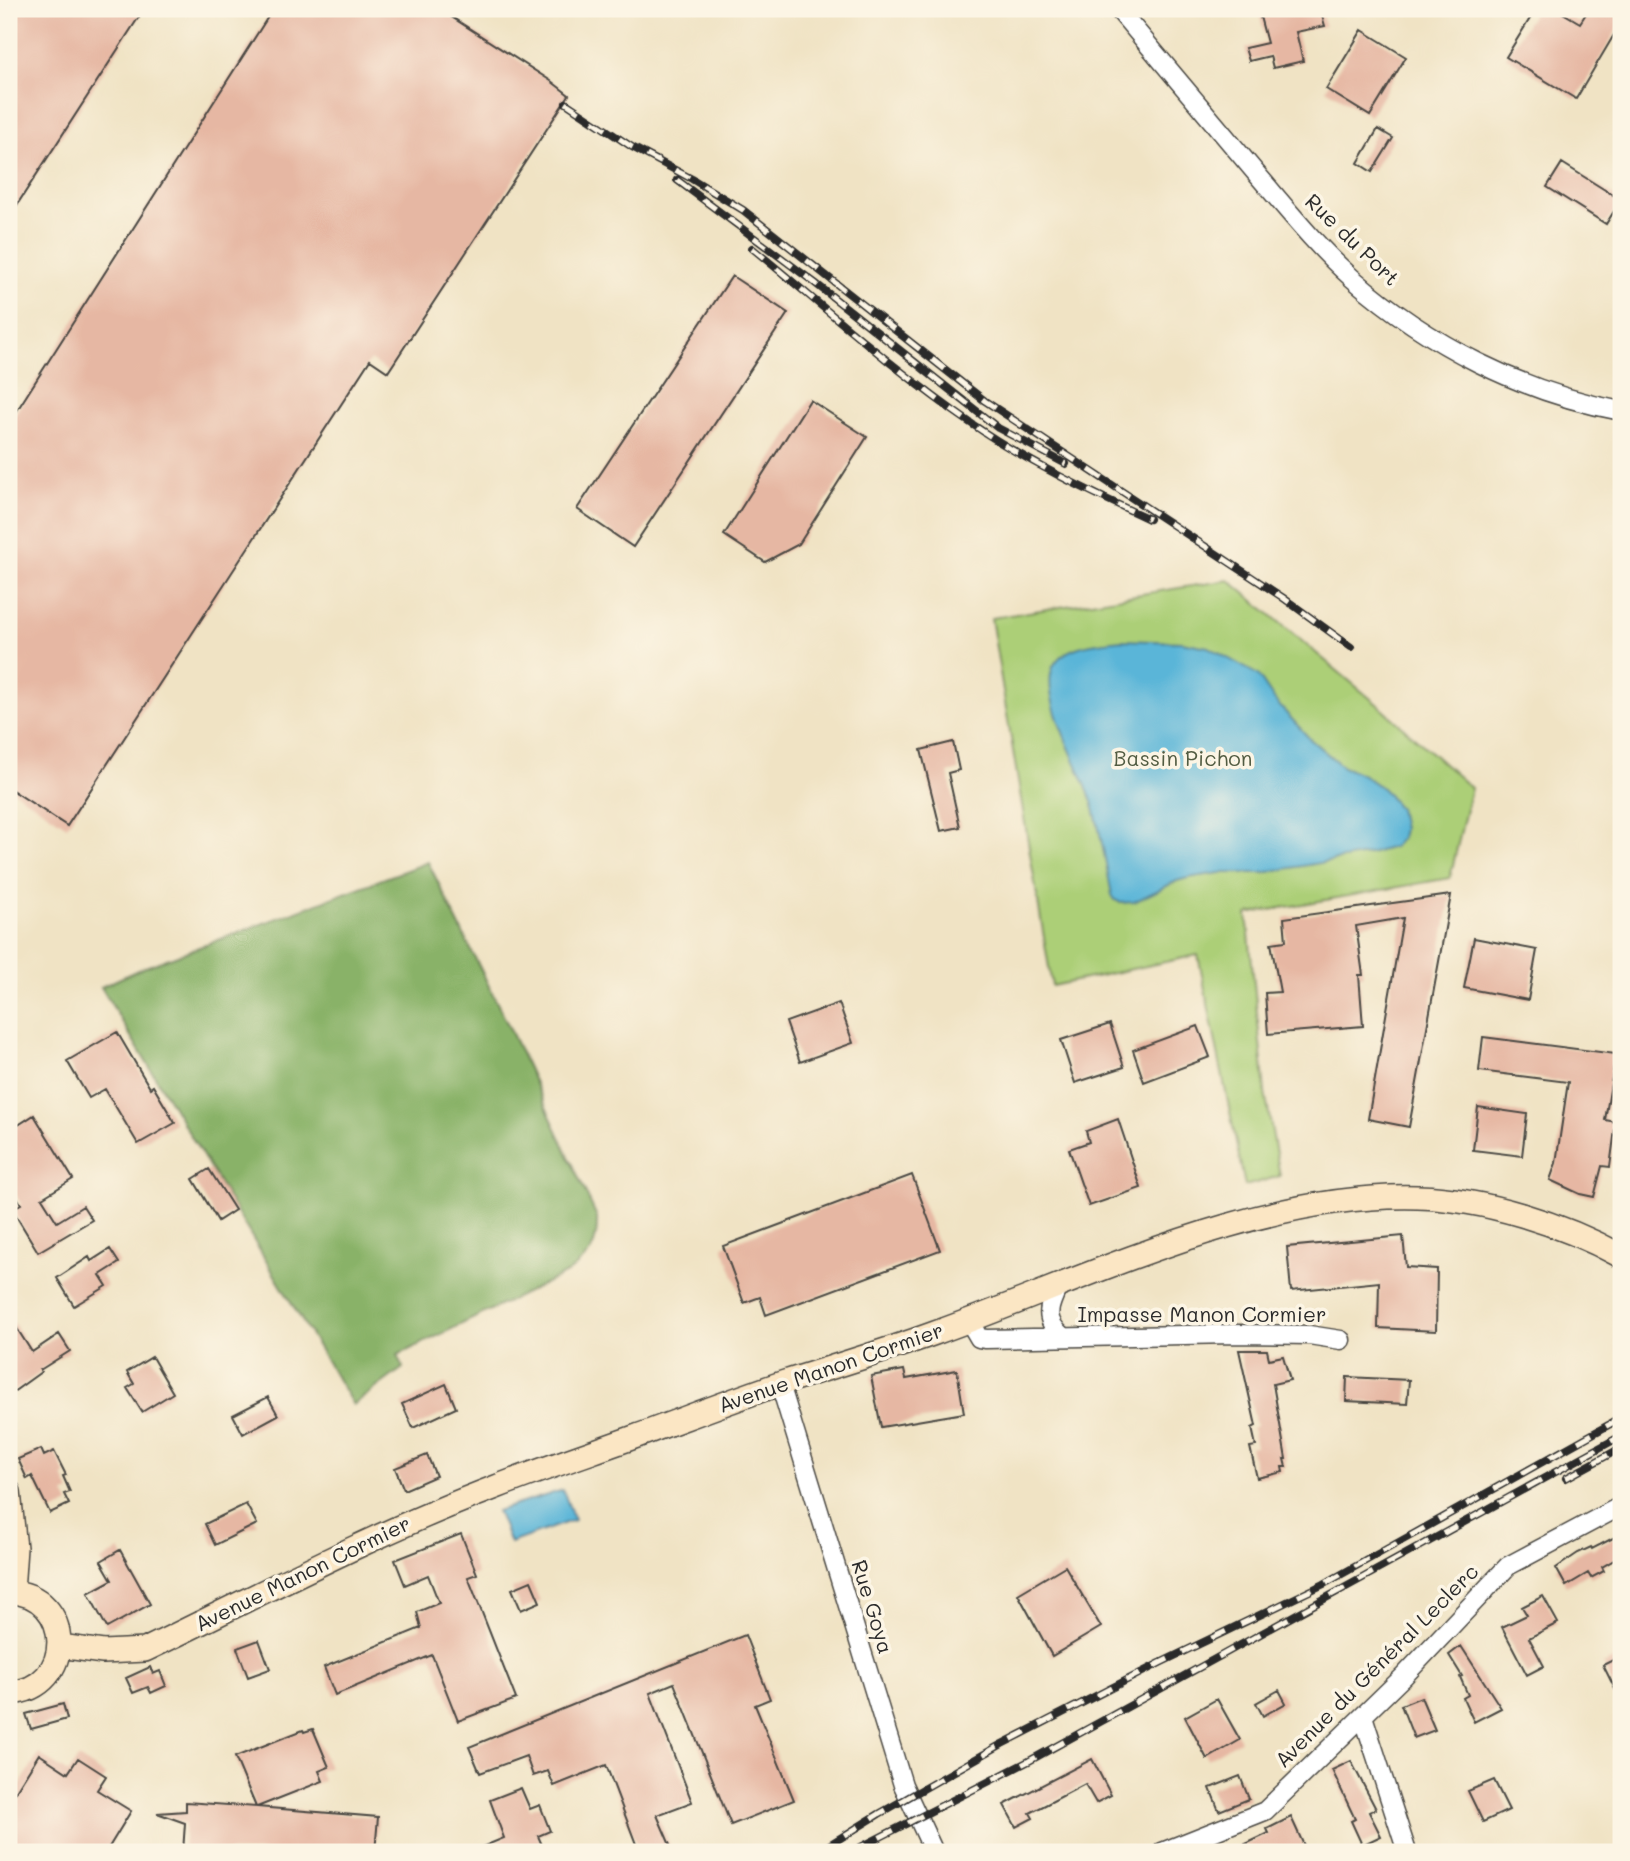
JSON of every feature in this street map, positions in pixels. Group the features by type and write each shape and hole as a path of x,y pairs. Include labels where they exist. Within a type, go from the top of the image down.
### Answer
{"street":[{"name":"Rue du Port","path":"1118,9 1306,231 1352,278 1407,321 1465,358 1530,386 1621,411"},
{"name":"Avenue Manon Cormier","path":"60,1646 103,1652 145,1650 413,1521 495,1487 780,1384 969,1321 1180,1241 1248,1220 1309,1206 1416,1196 1493,1208 1557,1227 1621,1255"},
{"name":"Impasse Manon Cormier","path":"1058,1287 1049,1305 1049,1319 1054,1329 1063,1337"},
{"name":"Impasse Manon Cormier","path":"969,1321 979,1338 986,1339 1309,1335 1341,1340"},
{"name":"Rue Goya","path":"780,1384 903,1785 932,1846"},
{"path":"9,1492 15,1548 11,1591 35,1599 52,1615 59,1630 60,1646 56,1662 48,1676 36,1686 9,1693"},
{"name":"Avenue du Général Leclerc","path":"1162,1852 1265,1811 1404,1676 1508,1566 1621,1506"},
{"path":"1363,1716 1407,1852"}],"green space":[{"name":"Bassin Pichon","path":"1229,580 1377,704 1471,788 1450,878 1247,914 1265,1092 1280,1176 1245,1186 1198,955 1052,986 991,618"},
{"path":"428,862 508,1025 597,1217 596,1236 587,1256 567,1273 398,1355 403,1368 353,1405 101,987 140,969"}],"water":[{"name":"Bassin Pichon","path":"1121,640 1182,642 1208,647 1258,675 1276,702 1310,739 1343,767 1362,774 1383,789 1399,808 1403,829 1401,838 1393,847 1366,855 1262,873 1220,873 1188,878 1134,902 1121,903 1115,900 1093,805 1057,716 1050,681 1058,659 1073,649"},
{"path":"563,1490 574,1520 510,1543 497,1511"}],"building":[{"path":"9,9 144,9 9,217"},
{"path":"273,9 439,9 569,95 388,372 370,360 67,826 9,788 9,423"},
{"path":"1258,9 1320,9 1325,26 1296,32 1303,61 1273,68 1270,56 1249,61 1245,48 1267,43"},
{"path":"1536,9 1556,9 1580,23 1589,9 1621,9 1621,23 1576,99 1506,57"},
{"path":"1362,30 1406,57 1370,116 1326,89"},
{"path":"1378,129 1393,138 1372,172 1358,163"},
{"path":"1562,163 1621,200 1606,224 1547,187"},
{"path":"732,276 788,313 633,547 577,509"},
{"path":"810,400 867,437 799,544 765,562 724,535"},
{"path":"953,742 959,770 948,773 960,827 941,831 921,750"},
{"path":"1451,895 1409,1127 1368,1119 1403,918 1356,926 1363,975 1359,975 1363,1026 1268,1034 1265,993 1280,992 1271,943 1286,941 1284,918"},
{"path":"1474,938 1537,950 1528,1000 1464,988"},
{"path":"839,1003 853,1043 800,1062 786,1022"},
{"path":"1110,1024 1124,1067 1075,1083 1061,1040"},
{"path":"1198,1026 1210,1057 1144,1082 1133,1050"},
{"path":"117,1032 150,1088 153,1086 175,1123 138,1144 105,1089 89,1098 67,1061"},
{"path":"1483,1037 1616,1054 1605,1120 1616,1122 1610,1167 1602,1166 1594,1197 1580,1194 1550,1180 1556,1163 1568,1082 1479,1071"},
{"path":"1478,1107 1527,1114 1522,1156 1473,1150"},
{"path":"34,1115 73,1179 42,1198 57,1222 83,1206 92,1220 38,1252 12,1209 21,1204 9,1184 9,1131"},
{"path":"1118,1119 1141,1188 1089,1206 1069,1149 1089,1142 1086,1131"},
{"path":"209,1169 235,1210 218,1221 193,1179"},
{"path":"912,1175 940,1250 766,1315 760,1297 744,1303 723,1246"},
{"path":"1403,1236 1406,1267 1437,1269 1436,1331 1378,1328 1379,1282 1291,1291 1287,1247"},
{"path":"110,1249 119,1263 100,1275 107,1286 74,1306 57,1278 89,1257 91,1261"},
{"path":"9,1316 32,1352 59,1334 70,1351 40,1370 41,1372 9,1395"},
{"path":"1239,1350 1267,1350 1269,1359 1283,1356 1290,1380 1273,1384 1286,1459 1283,1472 1257,1478 1250,1447 1256,1446 1252,1428 1256,1426"},
{"path":"152,1357 173,1393 142,1412 127,1388 134,1384 127,1372"},
{"path":"904,1370 906,1379 957,1370 964,1413 881,1427 871,1376"},
{"path":"1347,1377 1409,1380 1407,1404 1346,1401"},
{"path":"446,1384 456,1408 413,1428 402,1404"},
{"path":"268,1397 278,1415 243,1434 233,1415"},
{"path":"41,1449 44,1456 54,1451 66,1475 63,1476 70,1492 64,1494 69,1504 50,1513 32,1476 27,1479 18,1459"},
{"path":"427,1455 436,1476 404,1490 395,1468"},
{"path":"246,1504 257,1524 215,1545 205,1524"},
{"path":"461,1534 477,1574 468,1577 516,1699 458,1721 432,1655 335,1695 324,1667 421,1628 417,1612 439,1603 428,1575 405,1585 395,1560"},
{"path":"1621,1534 1621,1556 1602,1567 1604,1571 1591,1578 1588,1573 1566,1586 1556,1568 1578,1553"},
{"path":"120,1550 150,1604 107,1628 88,1593 112,1580 101,1561"},
{"path":"1065,1566 1101,1627 1052,1656 1018,1594"},
{"path":"531,1581 540,1602 521,1610 512,1589"},
{"path":"1543,1596 1558,1623 1529,1638 1544,1666 1527,1675 1502,1627 1527,1615 1522,1607"},
{"path":"745,1635 770,1699 755,1705 794,1800 731,1825 674,1683 650,1693 692,1802 657,1815 673,1852 639,1852 606,1765 554,1786 548,1771 533,1776 526,1756 480,1773 469,1747"},
{"path":"259,1640 270,1669 248,1677 237,1648"},
{"path":"1461,1646 1501,1708 1474,1722 1463,1698 1468,1695 1460,1677 1462,1676 1449,1655"},
{"path":"1621,1656 1621,1701 1603,1665"},
{"path":"150,1667 153,1674 160,1671 166,1686 151,1693 148,1687 133,1693 126,1678"},
{"path":"1279,1690 1286,1703 1263,1716 1256,1703"},
{"path":"1421,1697 1435,1730 1414,1738 1401,1705"},
{"path":"1217,1699 1240,1740 1207,1759 1185,1717"},
{"path":"63,1704 67,1719 31,1729 26,1714"},
{"path":"313,1729 329,1767 319,1771 323,1781 257,1807 378,1817 375,1852 183,1852 185,1823 157,1813 186,1811 186,1802 256,1807 235,1757 303,1730"},
{"path":"39,1754 68,1773 78,1758 106,1776 97,1790 131,1811 106,1852 9,1852 9,1802"},
{"path":"1092,1759 1111,1795 1096,1803 1085,1784 1030,1813 1033,1818 1016,1827 1004,1805"},
{"path":"1351,1761 1376,1809 1369,1812 1381,1836 1362,1845 1351,1821 1355,1819 1332,1770"},
{"path":"1240,1776 1249,1799 1219,1811 1210,1788"},
{"path":"1494,1780 1509,1810 1483,1822 1468,1791"},
{"path":"521,1788 530,1809 540,1805 550,1831 538,1836 545,1852 470,1852 504,1838 490,1800"},
{"path":"1291,1817 1307,1852 1229,1852 1269,1833 1267,1829"}],"railway":[{"path":"566,103 632,147 743,210 985,401 1282,597 1351,647"},
{"path":"677,180 815,283 998,428 1066,464"},
{"path":"752,248 888,361 972,424 1036,463 1149,519"},
{"path":"818,1852 1002,1744 1160,1663 1324,1584 1621,1418"},
{"path":"851,1852 1029,1761 1621,1436"},
{"path":"1566,1478 1621,1448"}]}
